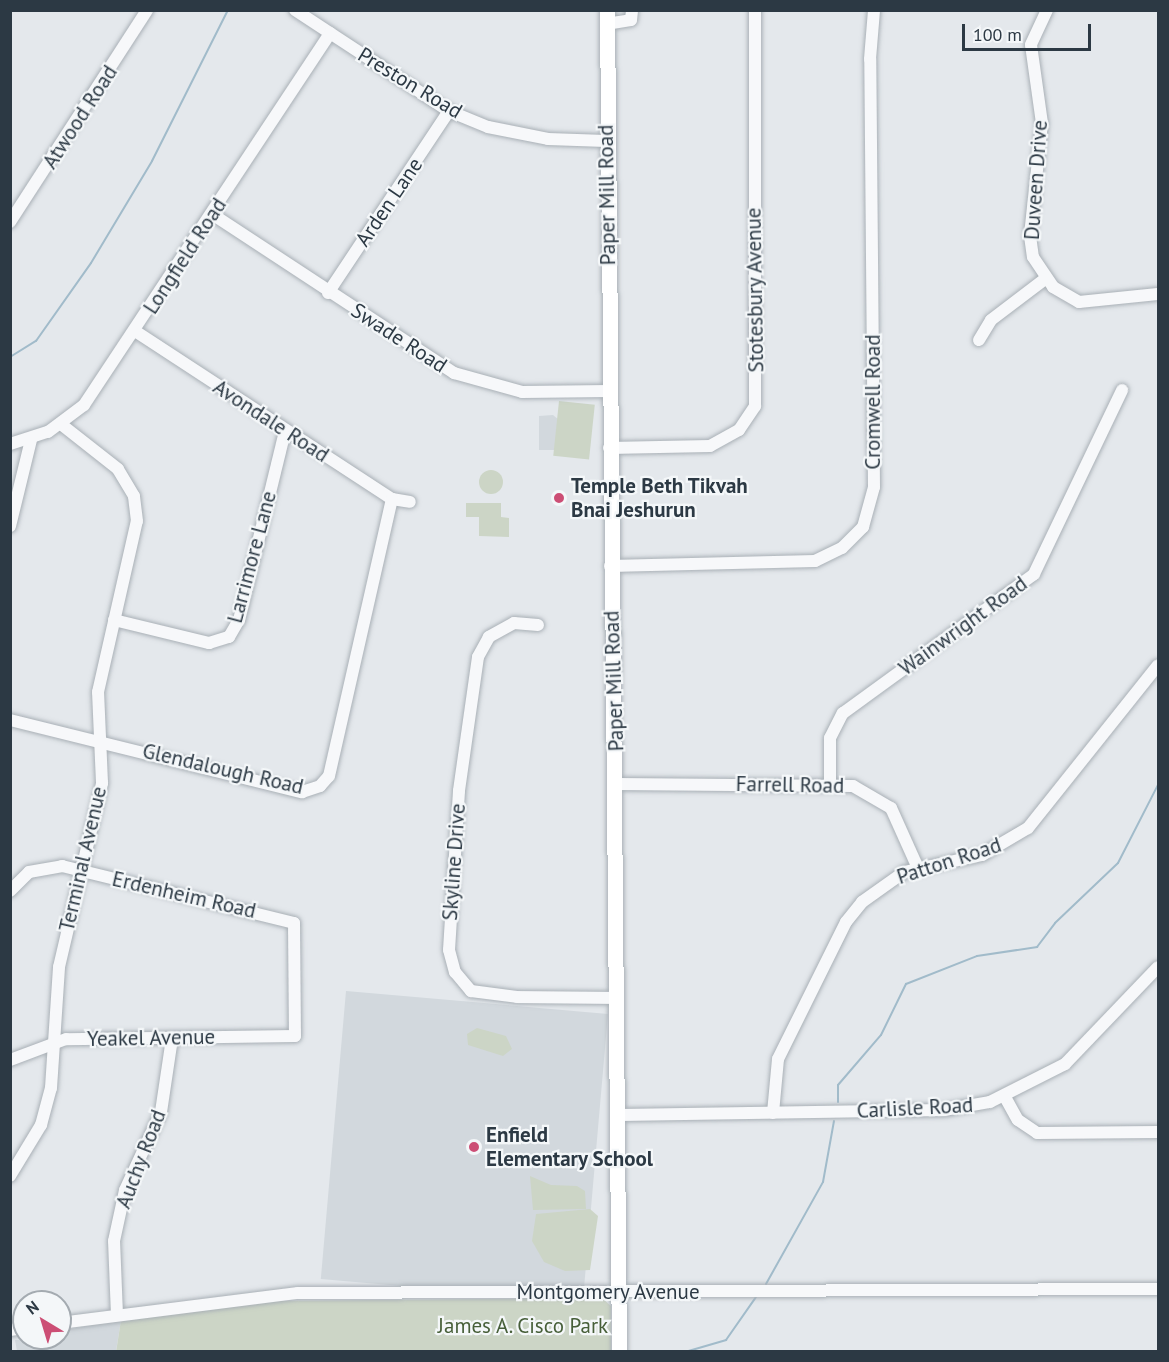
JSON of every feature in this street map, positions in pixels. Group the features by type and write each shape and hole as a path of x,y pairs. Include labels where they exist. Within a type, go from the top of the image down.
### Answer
{"main road":[{"name":"Paper Mill Road","path":"607,17 610,566 616,784 616,998 620,1115 619,1352"}],"street":[{"name":"Atwood Road","path":"10,222 147,10"},
{"name":"Preston Road","path":"295,10 449,111 513,133 606,141"},
{"path":"607,17 631,20 632,10"},
{"name":"Stotesbury Avenue","path":"609,448 710,446 739,430 754,406 755,10"},
{"name":"Cromwell Road","path":"610,566 815,561 842,548 863,527 874,487 870,59 874,10"},
{"name":"Duveen Drive","path":"1045,279 1030,246 1042,123 1031,45 1047,10"},
{"name":"Longfield Road","path":"10,444 31,440 62,425 84,405 330,33"},
{"name":"Arden Lane","path":"328,293 449,111"},
{"name":"Swade Road","path":"212,214 328,293 467,379 522,392 609,390"},
{"path":"979,340 992,320 1045,279 1079,302 1158,294"},
{"name":"Avondale Road","path":"135,331 392,499 411,502"},
{"name":"Wainwright Road","path":"830,782 830,738 843,713 1034,573 1122,390"},
{"name":"Terminal Avenue","path":"10,1176 46,1109 59,967 102,783 98,692 136,521 134,496 118,469 62,425"},
{"name":"Larrimore Lane","path":"114,620 209,643 229,637 239,620 285,431"},
{"path":"10,526 31,440"},
{"name":"Glendalough Road","path":"10,720 302,792 325,783 392,499"},
{"name":"Skyline Drive","path":"538,625 514,623 489,637 478,657 459,791 449,950 455,972 471,991 517,997 616,998"},
{"name":"Patton Road","path":"773,1113 778,1059 846,922 876,889 918,868 982,855 1028,828 1158,665"},
{"name":"Farrell Road","path":"616,784 830,782 864,789 888,805 901,822 918,868"},
{"name":"Erdenheim Road","path":"10,891 22,877 42,867 81,872 294,923 295,1036"},
{"name":"Carlisle Road","path":"620,1115 944,1110 1005,1097 1047,1076 1085,1047 1158,967"},
{"name":"Yeakel Avenue","path":"10,1060 53,1042 295,1036"},
{"name":"Auchy Road","path":"117,1315 114,1241 125,1190 161,1112 172,1038"},
{"path":"1005,1097 1018,1120 1037,1133 1158,1132"},
{"name":"Montgomery Avenue","path":"72,1321 298,1293 1158,1289"}],"shaded area":[{"path":"553,415 559,420 560,450 539,450 539,416"},
{"name":"Enfield Elementary School","path":"346,991 608,1014 583,1302 321,1279"},
{"path":"121,1320 116,1351 17,1351 72,1350 72,1329"}],"green space":[{"path":"559,401 595,405 589,459 553,456"},
{"path":"491,470 496,471 502,477 502,487 496,493 491,494 486,493 480,487 479,482 480,477 486,471"},
{"path":"466,503 501,503 501,517 509,518 509,537 479,536 479,517 466,517"},
{"path":"477,1028 506,1036 512,1049 503,1056 468,1045 467,1034"},
{"path":"530,1176 551,1185 577,1186 585,1191 586,1209 533,1210"},
{"path":"590,1209 598,1216 590,1270 565,1271 544,1262 532,1241 536,1214"},
{"name":"James A. Cisco Park","path":"602,1298 611,1306 611,1351 116,1352 121,1320 262,1301"}],"waterway":[{"path":"10,357 36,341 91,263 152,161 228,10"},
{"path":"838,1102 838,1085 881,1035 906,984 977,956 1037,947 1055,923 1118,863 1158,785"},
{"path":"766,1284 823,1182 834,1121"},
{"path":"685,1352 726,1340 756,1297"}],"place":[{"name":"Temple Beth Tikvah Bnai Jeshurun","path":"559,498"},
{"name":"Enfield Elementary School","path":"474,1147"}]}
